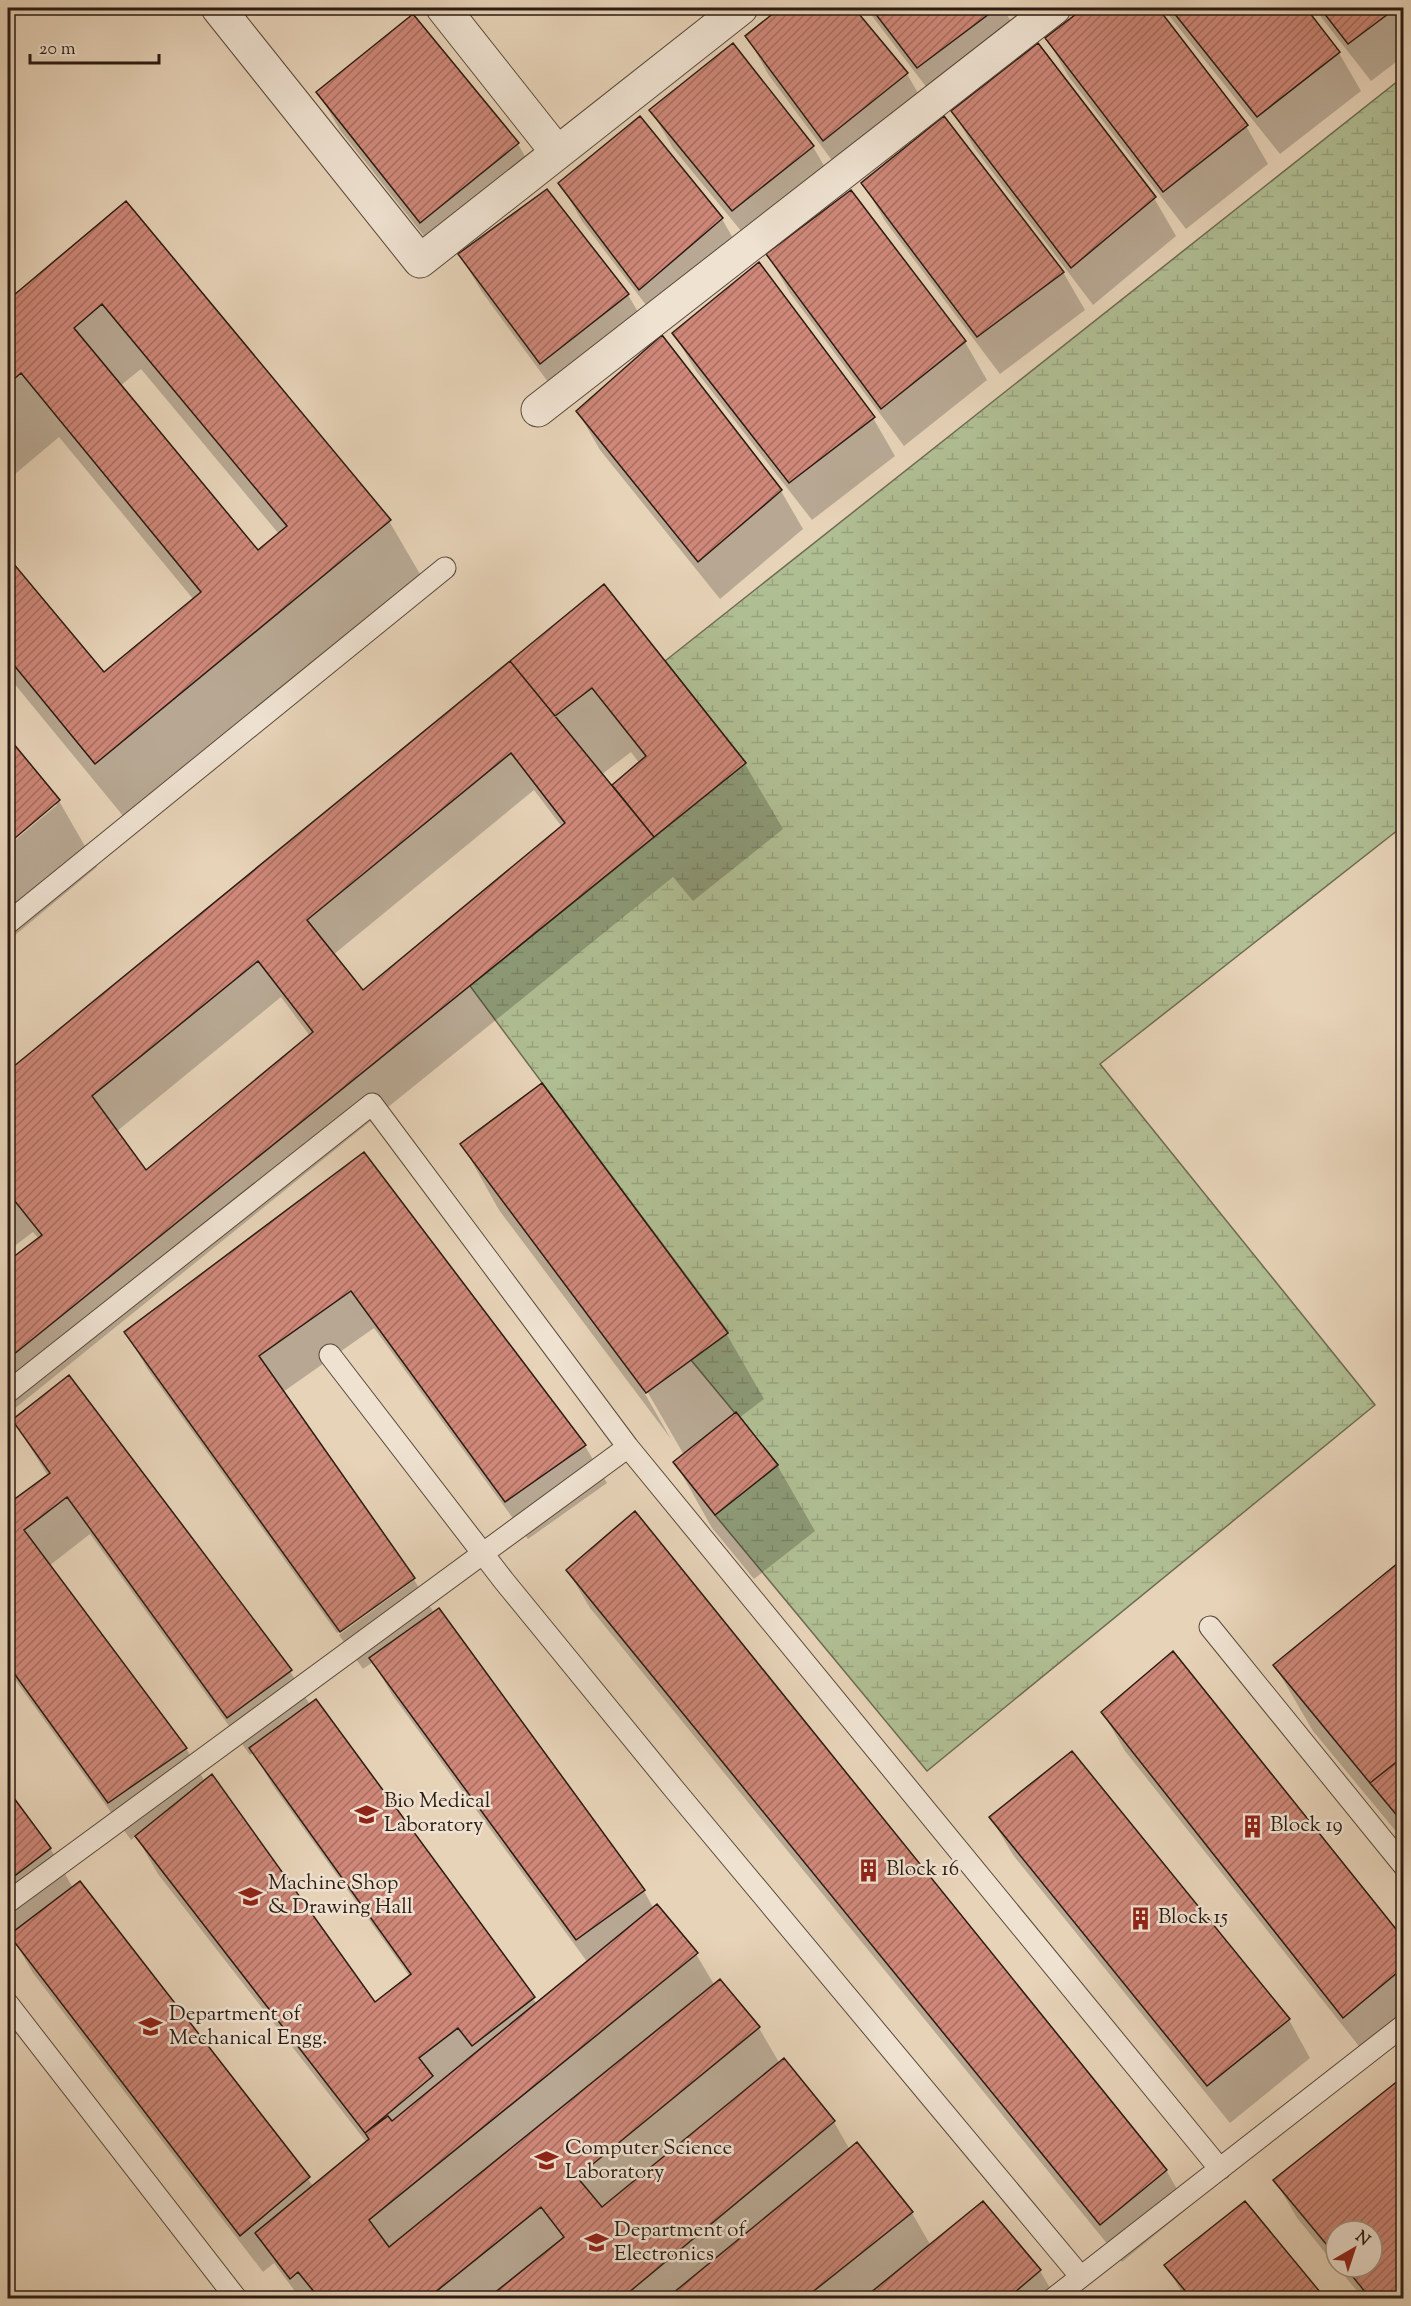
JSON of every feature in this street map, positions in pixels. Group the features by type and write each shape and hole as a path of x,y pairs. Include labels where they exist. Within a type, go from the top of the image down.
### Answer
{"street":[{"path":"219,8 420,261 741,8"},
{"path":"443,8 556,152"},
{"path":"538,410 1054,8"}],"lane":[{"path":"8,922 445,568"},
{"path":"8,1392 372,1104 628,1447 1220,2169"},
{"path":"330,1355 483,1554 674,1789 1081,2277"},
{"path":"8,1902 628,1447"},
{"path":"1210,1627 1404,1866"},
{"path":"8,2004 236,2298"},
{"path":"1054,2298 1404,2025"}],"green space":[{"path":"1403,77 1403,826 1100,1064 1375,1405 927,1771 715,1515 778,1465 691,1360 728,1332 470,986 746,763 665,661"}],"building":[{"path":"780,8 854,8 908,73 823,141 745,36"},
{"path":"871,8 997,8 917,68"},
{"path":"1084,8 1158,8 1248,125 1163,192 1045,38"},
{"path":"1170,8 1306,8 1340,52 1257,117"},
{"path":"1320,8 1396,8 1348,44"},
{"path":"413,14 519,143 420,223 316,92"},
{"path":"733,43 814,146 732,211 649,110"},
{"path":"1038,43 1156,197 1071,268 951,111"},
{"path":"640,116 723,218 639,290 558,183"},
{"path":"944,116 1064,272 977,337 861,183"},
{"path":"547,189 629,294 540,364 458,254"},
{"path":"851,190 966,341 881,409 766,254"},
{"path":"126,201 391,520 95,764 8,658 8,557 104,672 201,592 21,373 8,384 8,300","holes":["102,304 287,526 258,550 74,328"]},
{"path":"759,262 875,417 789,483 672,333"},
{"path":"662,335 782,490 698,562 576,411"},
{"path":"604,584 746,763 654,837 612,785 646,756 592,688 555,716 510,661"},
{"path":"510,661 654,837 8,1359 8,1261 42,1235 10,1195 8,1196 8,1071","holes":["511,753 565,823 363,990 307,920","258,961 313,1032 146,1170 92,1096"]},
{"path":"8,737 60,800 8,844"},
{"path":"542,1083 728,1333 646,1393 460,1144"},
{"path":"364,1152 586,1445 505,1502 351,1291 259,1356 415,1578 340,1632 124,1332"},
{"path":"69,1375 292,1670 227,1718 67,1497 24,1530 187,1748 108,1803 8,1665 8,1504 50,1473 12,1420"},
{"path":"736,1412 778,1465 715,1515 673,1462"},
{"name":"Block 16","path":"635,1511 1167,2170 1100,2225 566,1570"},
{"path":"1404,1558 1404,1756 1370,1783 1273,1665"},
{"path":"439,1608 645,1890 576,1940 369,1658"},
{"name":"Block 19","path":"1173,1651 1404,1939 1404,1967 1343,2018 1101,1712"},
{"path":"316,1699 535,1997 472,2046 458,2028 419,2058 433,2076 365,2133 135,1836 212,1774 375,2002 411,1974 249,1748"},
{"name":"Block 15","path":"1072,1751 1290,2019 1207,2086 989,1817"},
{"path":"1404,1756 1404,1824 1370,1783"},
{"path":"8,1790 51,1848 8,1881"},
{"path":"80,1881 310,2177 240,2236 9,1935"},
{"path":"657,1904 698,1953 369,2220 389,2247 720,1979 760,2027 577,2177 602,2207 784,2058 835,2121 622,2298 488,2298 564,2237 541,2207 428,2298 319,2298 298,2272 290,2279 255,2233 369,2139 365,2133 388,2116 392,2121"},
{"path":"1404,2076 1404,2182 1401,2184 1404,2187 1404,2298 1370,2298 1355,2279 1384,2279 1384,2219 1324,2219 1324,2242 1273,2180"},
{"path":"857,2142 913,2212 805,2298 667,2298"},
{"path":"983,2201 1041,2270 1008,2298 864,2298"},
{"path":"1245,2201 1325,2298 1191,2298 1164,2265"}],"place":[{"name":"Bio Medical Laboratory","path":"366,1814"},
{"name":"Block 19","path":"1252,1826"},
{"name":"Block 16","path":"868,1870"},
{"name":"Machine Shop & Drawing Hall","path":"250,1896"},
{"name":"Block 15","path":"1140,1918"},
{"name":"Department of Mechanical Engg.","path":"151,2027"},
{"name":"Computer Science Laboratory","path":"547,2161"},
{"name":"Department of Electronics","path":"596,2243"}]}
